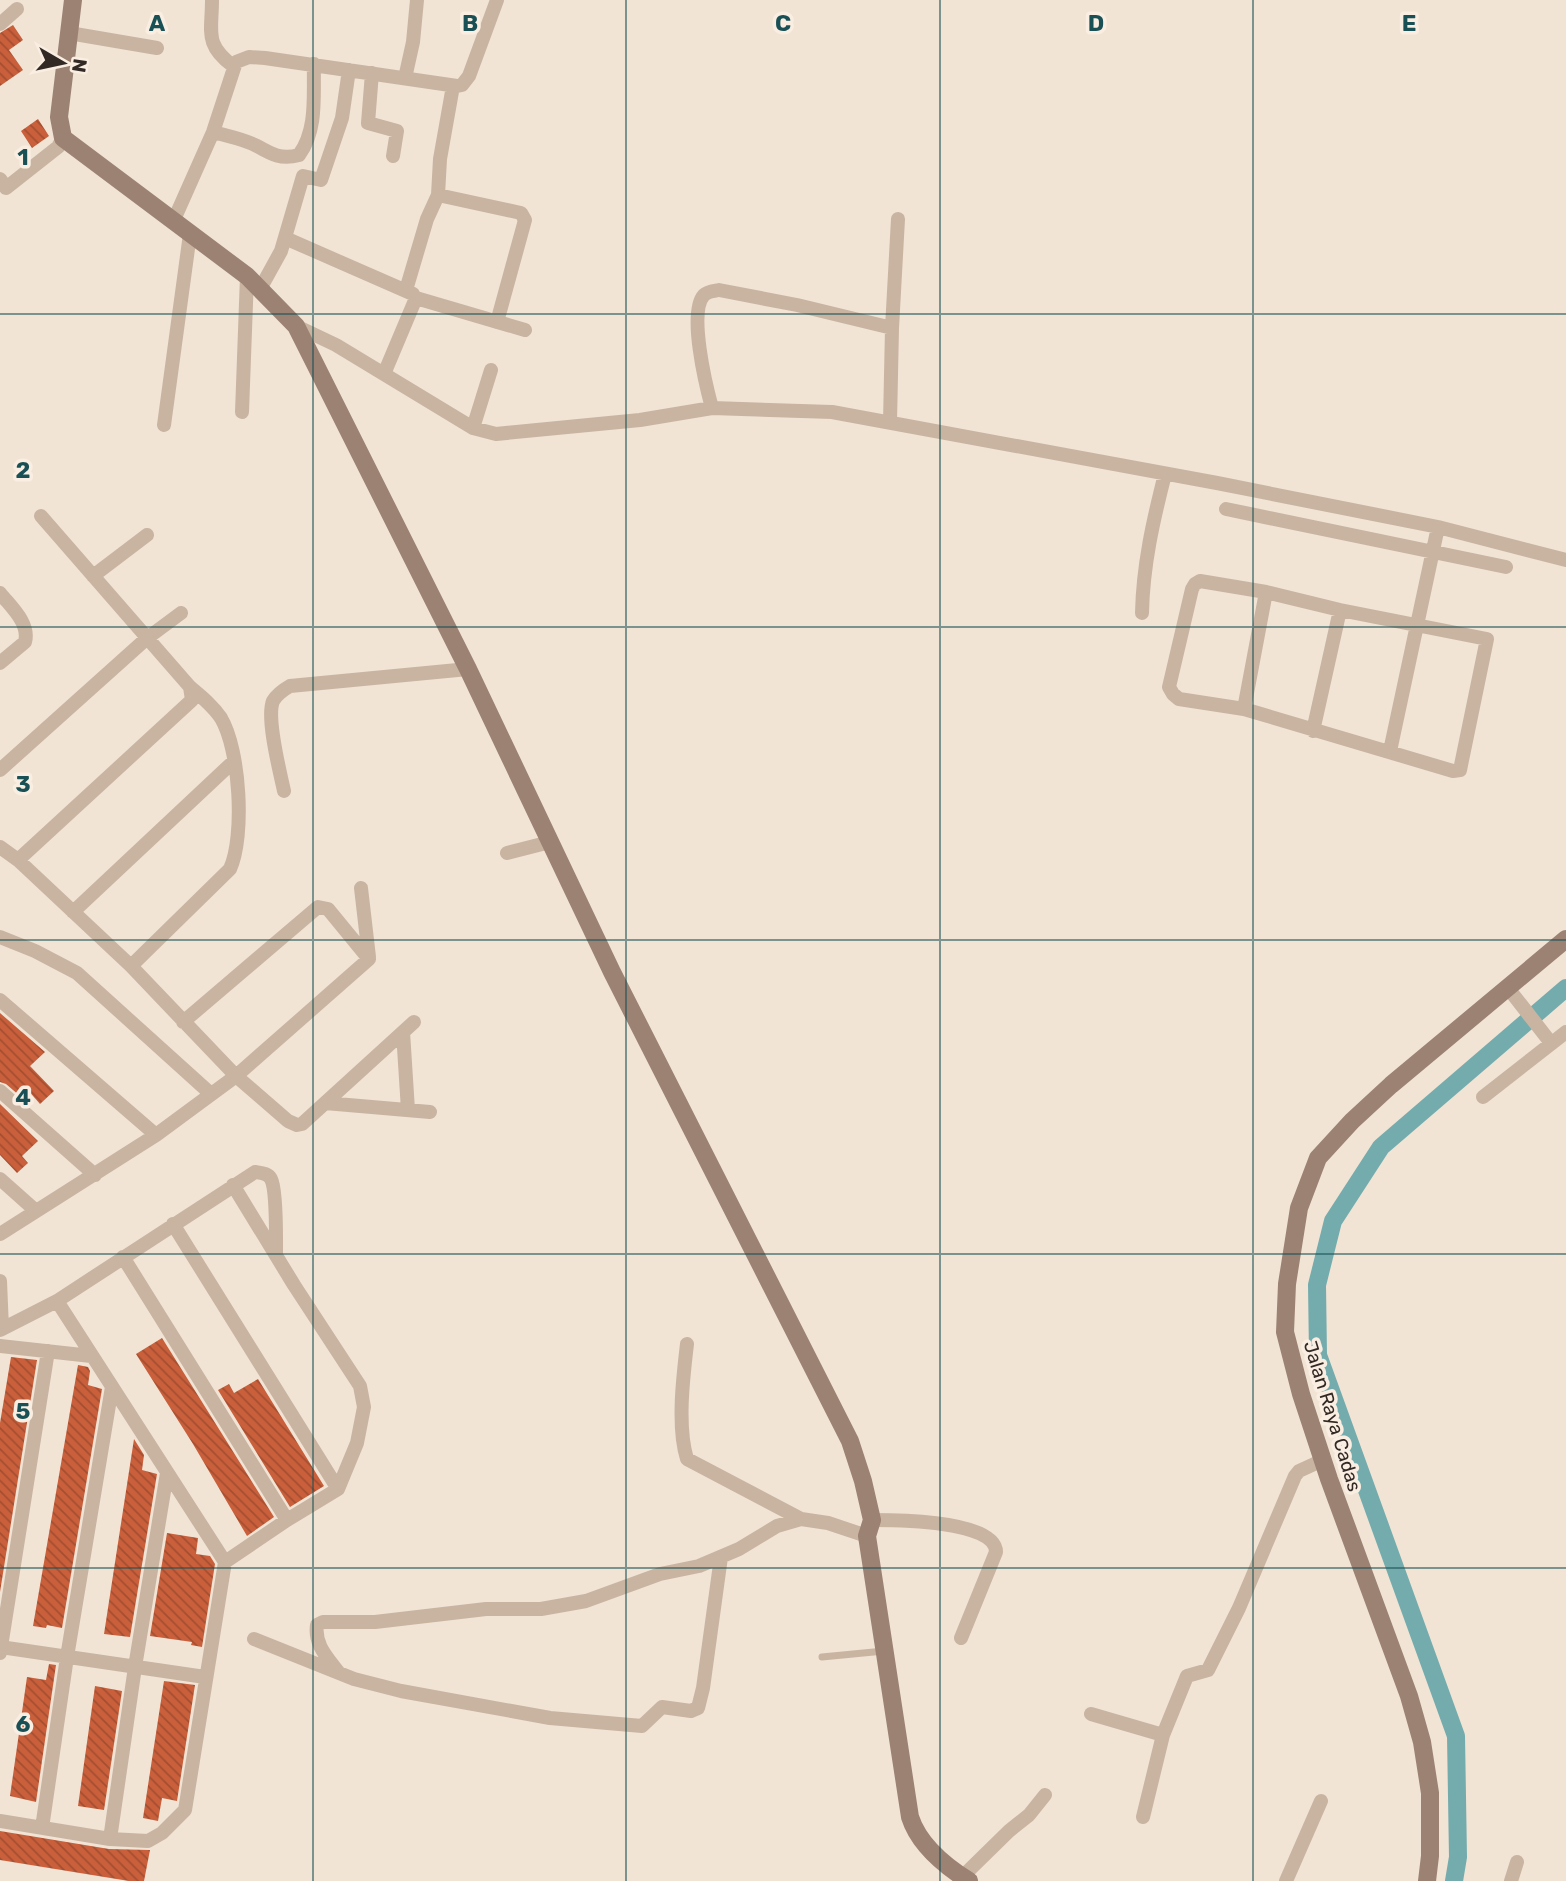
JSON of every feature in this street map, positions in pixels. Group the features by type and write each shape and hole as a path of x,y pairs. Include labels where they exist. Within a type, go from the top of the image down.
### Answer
{"street":[{"path":"2,187 57,146 73,0"},
{"path":"212,0 209,28 211,41 221,57 233,66"},
{"path":"405,78 413,42 417,0"},
{"path":"173,222 213,132 236,62 249,57 314,64 453,86 462,85 469,76 497,0"},
{"path":"0,24 17,9"},
{"path":"69,33 157,48"},
{"path":"213,132 257,146 264,152 278,156 299,155 304,149 314,110 314,64"},
{"path":"242,412 254,282 281,250 303,176 321,180 342,118 349,70"},
{"path":"368,123 372,73"},
{"path":"384,374 411,294 427,219 438,195 440,159 453,86"},
{"path":"342,118 397,131 393,156"},
{"path":"57,146 173,222 254,282 296,326 468,669 612,972 850,1441 863,1481 910,1817 920,1840 966,1879 1045,1795"},
{"path":"438,195 521,213 524,216 497,322"},
{"path":"890,422 898,219"},
{"path":"164,425 190,234"},
{"path":"285,238 411,294 525,330"},
{"path":"712,408 700,360 698,307 703,296 709,291 719,290 797,305 892,328"},
{"path":"296,326 336,345 473,428 496,434 640,420 712,408 832,412 1438,527 1566,560"},
{"path":"473,428 491,370"},
{"path":"1142,613 1148,544 1165,474"},
{"path":"1226,509 1506,566"},
{"path":"41,516 146,639 190,687 208,702 222,720 230,739 238,788 239,832 230,869 131,966"},
{"path":"1390,751 1438,527"},
{"path":"93,576 147,535"},
{"path":"1206,581 1340,610 1487,639 1461,770 1453,771 1244,709 1179,699 1172,694 1169,687 1195,584 1206,581"},
{"path":"1244,709 1266,592"},
{"path":"0,593 25,624 27,631 25,642 0,663"},
{"path":"1313,731 1340,610"},
{"path":"0,770 146,639 181,613"},
{"path":"284,792 271,714 273,701 281,692 290,686 468,669"},
{"path":"18,860 190,704 190,687"},
{"path":"73,912 233,762"},
{"path":"507,853 550,842"},
{"path":"0,847 18,860 131,966 236,1076 293,1125 302,1124 414,1022"},
{"path":"361,888 369,958"},
{"path":"183,1022 318,907 328,909 369,958"},
{"path":"0,937 35,951 77,973 211,1094"},
{"name":"Jalan Raya Cadas","path":"1427,1881 1430,1856 1430,1793 1422,1742 1409,1696 1301,1394 1285,1332 1287,1284 1299,1208 1312,1171 1328,1146 1391,1085 1513,995 1566,939"},
{"path":"0,1234 156,1135 236,1076 369,958"},
{"path":"1513,995 1549,1040"},
{"path":"0,1000 156,1135"},
{"path":"403,1032 408,1110"},
{"path":"1483,1097 1549,1040 1566,1032"},
{"path":"0,1091 94,1175"},
{"path":"325,1103 430,1112"},
{"path":"0,1281 1,1329 57,1301 255,1172 271,1178 276,1255"},
{"path":"0,1179 36,1210"},
{"path":"225,1562 338,1489 362,1428 363,1398 360,1386 233,1185"},
{"path":"173,1224 338,1489"},
{"path":"123,1257 287,1520"},
{"path":"0,1821 110,1839 148,1841 162,1833 185,1810 225,1562 57,1301"},
{"path":"687,1344 683,1418 687,1459 801,1519 870,1528 933,1521 964,1529 992,1541 996,1552 961,1638"},
{"path":"0,1346 91,1356"},
{"path":"0,1653 48,1351"},
{"path":"42,1828 67,1657 112,1387"},
{"path":"1143,1817 1163,1735 1187,1676 1208,1671 1223,1643 1295,1476 1299,1471 1323,1460"},
{"path":"110,1839 167,1473"},
{"path":"339,1673 318,1644 315,1635 317,1625 323,1622 375,1622 486,1609 561,1606 586,1601 660,1574 699,1566 721,1557 776,1526 801,1519"},
{"path":"254,1639 339,1673 401,1691 550,1718 642,1726 663,1707 691,1711 698,1708 721,1557"},
{"path":"0,1647 205,1677"},
{"path":"1091,1714 1163,1735"},
{"path":"1286,1881 1321,1801"},
{"path":"1511,1881 1517,1862"}],"lane":[{"path":"822,1657 885,1651"}],"building":[{"path":"13,25 23,40 9,50 23,70 0,86 0,33"},
{"path":"38,119 49,136 32,148 21,131"},
{"path":"0,1013 45,1052 30,1066 54,1091 40,1104 27,1089 20,1096 0,1082"},
{"path":"0,1104 38,1141 22,1156 28,1163 17,1173 0,1155"},
{"path":"162,1338 274,1517 247,1536 136,1354"},
{"path":"11,1357 37,1360 0,1592 0,1423"},
{"path":"78,1365 88,1367 90,1371 88,1385 102,1389 62,1628 47,1625 46,1628 33,1626"},
{"path":"258,1379 324,1486 290,1507 218,1390 229,1384 234,1393"},
{"path":"134,1439 144,1455 142,1470 157,1474 130,1637 104,1634"},
{"path":"167,1533 198,1538 196,1554 210,1556 215,1564 202,1647 191,1645 192,1642 150,1636"},
{"path":"49,1664 56,1665 36,1802 10,1796 27,1677 46,1680"},
{"path":"164,1681 195,1685 177,1801 162,1798 158,1821 143,1818"},
{"path":"95,1686 122,1691 104,1810 78,1806"},
{"path":"0,1831 109,1849 150,1850 144,1881 129,1881 0,1860"}],"waterway":[{"path":"1454,1881 1458,1857 1456,1736 1318,1355 1317,1285 1333,1221 1381,1147 1566,988"}]}
